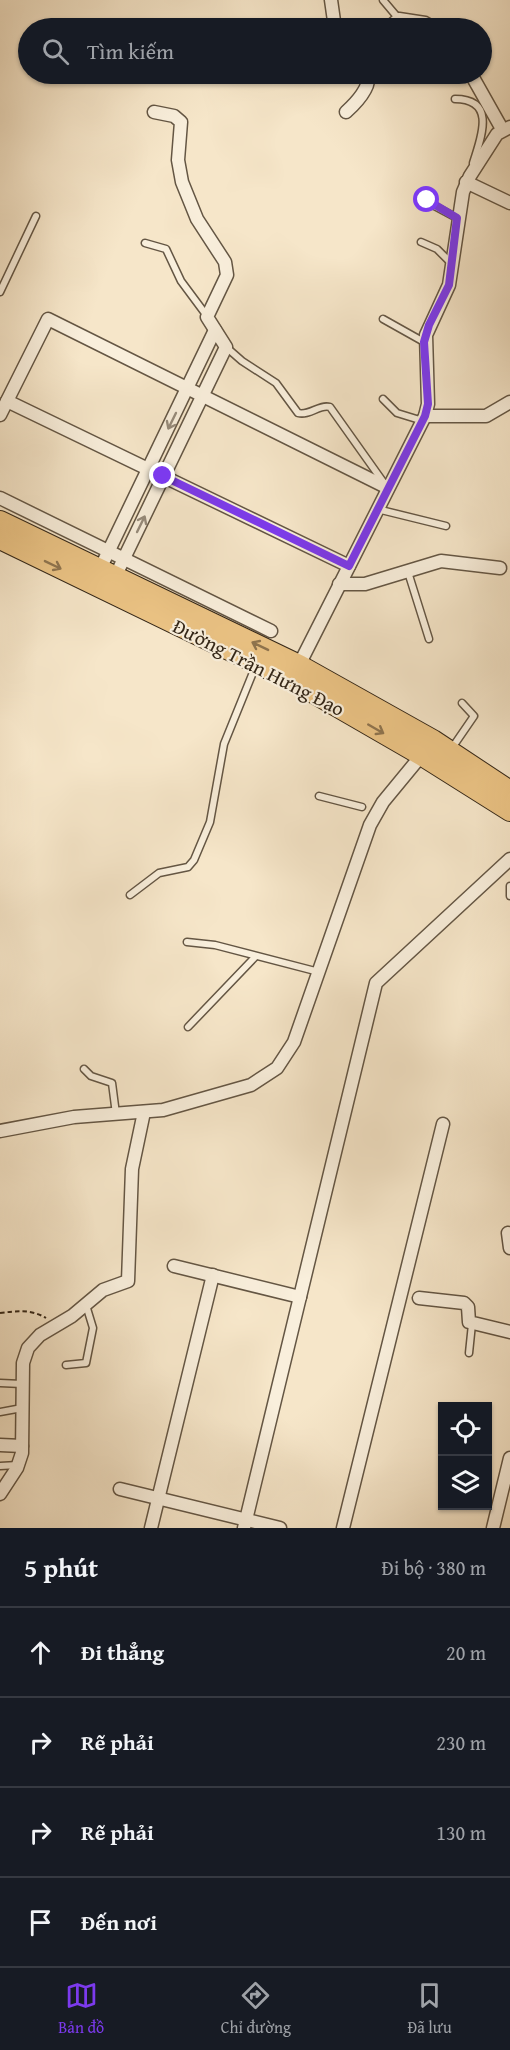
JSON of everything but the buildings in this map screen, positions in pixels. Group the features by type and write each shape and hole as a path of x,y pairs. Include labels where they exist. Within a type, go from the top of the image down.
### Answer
{"highway":[{"name":"Đường Trần Hưng Đạo","path":"0,521 299,665 435,749 510,791"},
{"name":"Đường Trần Hưng Đạo","path":"0,540 435,749 510,811"}],"street":[{"path":"331,0 334,18"},
{"path":"346,112 367,84"},
{"path":"299,665 424,419 428,404 424,342 429,325 449,285 457,218 468,179 506,128 477,84"},
{"path":"108,573 124,558 226,347 207,317 227,275 225,262 186,197 178,160 181,122 174,116 154,112"},
{"path":"468,179 510,203"},
{"path":"0,415 48,320 388,488"},
{"path":"108,573 109,551 215,330"},
{"path":"7,401 349,566"},
{"path":"424,419 486,416 510,402"},
{"path":"0,498 271,631"},
{"path":"339,584 365,584 408,572 421,565 441,561 500,568"},
{"path":"0,1131 74,1117 144,1113 173,1108 251,1085 277,1068 294,1042 320,972 369,810 435,749"},
{"path":"245,1524 376,983 510,859"},
{"path":"0,1494 19,1465 22,1446 22,1363 28,1348 40,1335 103,1290 128,1281 132,1169 144,1113"},
{"path":"343,1528 443,1124"},
{"path":"508,1233 510,1248"},
{"path":"174,1266 300,1297"},
{"path":"151,1528 213,1275"},
{"path":"419,1298 464,1303 468,1307 468,1320 472,1324 510,1332"},
{"path":"0,1445 22,1446"},
{"path":"493,1528 510,1458"},
{"path":"120,1489 245,1524 280,1528"}],"lane":[{"path":"383,0 398,18"},
{"path":"455,99 469,102 484,117 483,130 468,179"},
{"path":"428,193 429,203 457,218"},
{"path":"0,292 36,216"},
{"path":"421,242 437,249 452,265"},
{"path":"146,243 166,249 176,274 207,317"},
{"path":"383,320 424,342"},
{"path":"226,347 242,362 276,383 298,413 304,414 323,406 330,407 388,488"},
{"path":"383,399 397,413 424,419"},
{"path":"377,509 446,526"},
{"path":"408,572 429,639"},
{"path":"130,895 159,873 188,867 194,860 210,822 224,744 256,663"},
{"path":"435,749 474,716 462,703"},
{"path":"319,796 369,810"},
{"path":"510,886 510,896"},
{"path":"187,942 215,945 320,972"},
{"path":"188,1027 255,957"},
{"path":"84,1069 91,1076 112,1083 116,1114"},
{"path":"66,1365 86,1363 93,1328 86,1304"},
{"path":"469,1353 472,1324"},
{"path":"0,1383 22,1384"},
{"path":"0,1412 22,1408"},
{"path":"0,1466 19,1465"}],"path":[{"path":"0,1313 23,1310 36,1312 55,1326"}],"route":[{"path":"163,476 349,566 421,426 428,404 424,342 429,325 449,285 457,218 427,200"}]}
